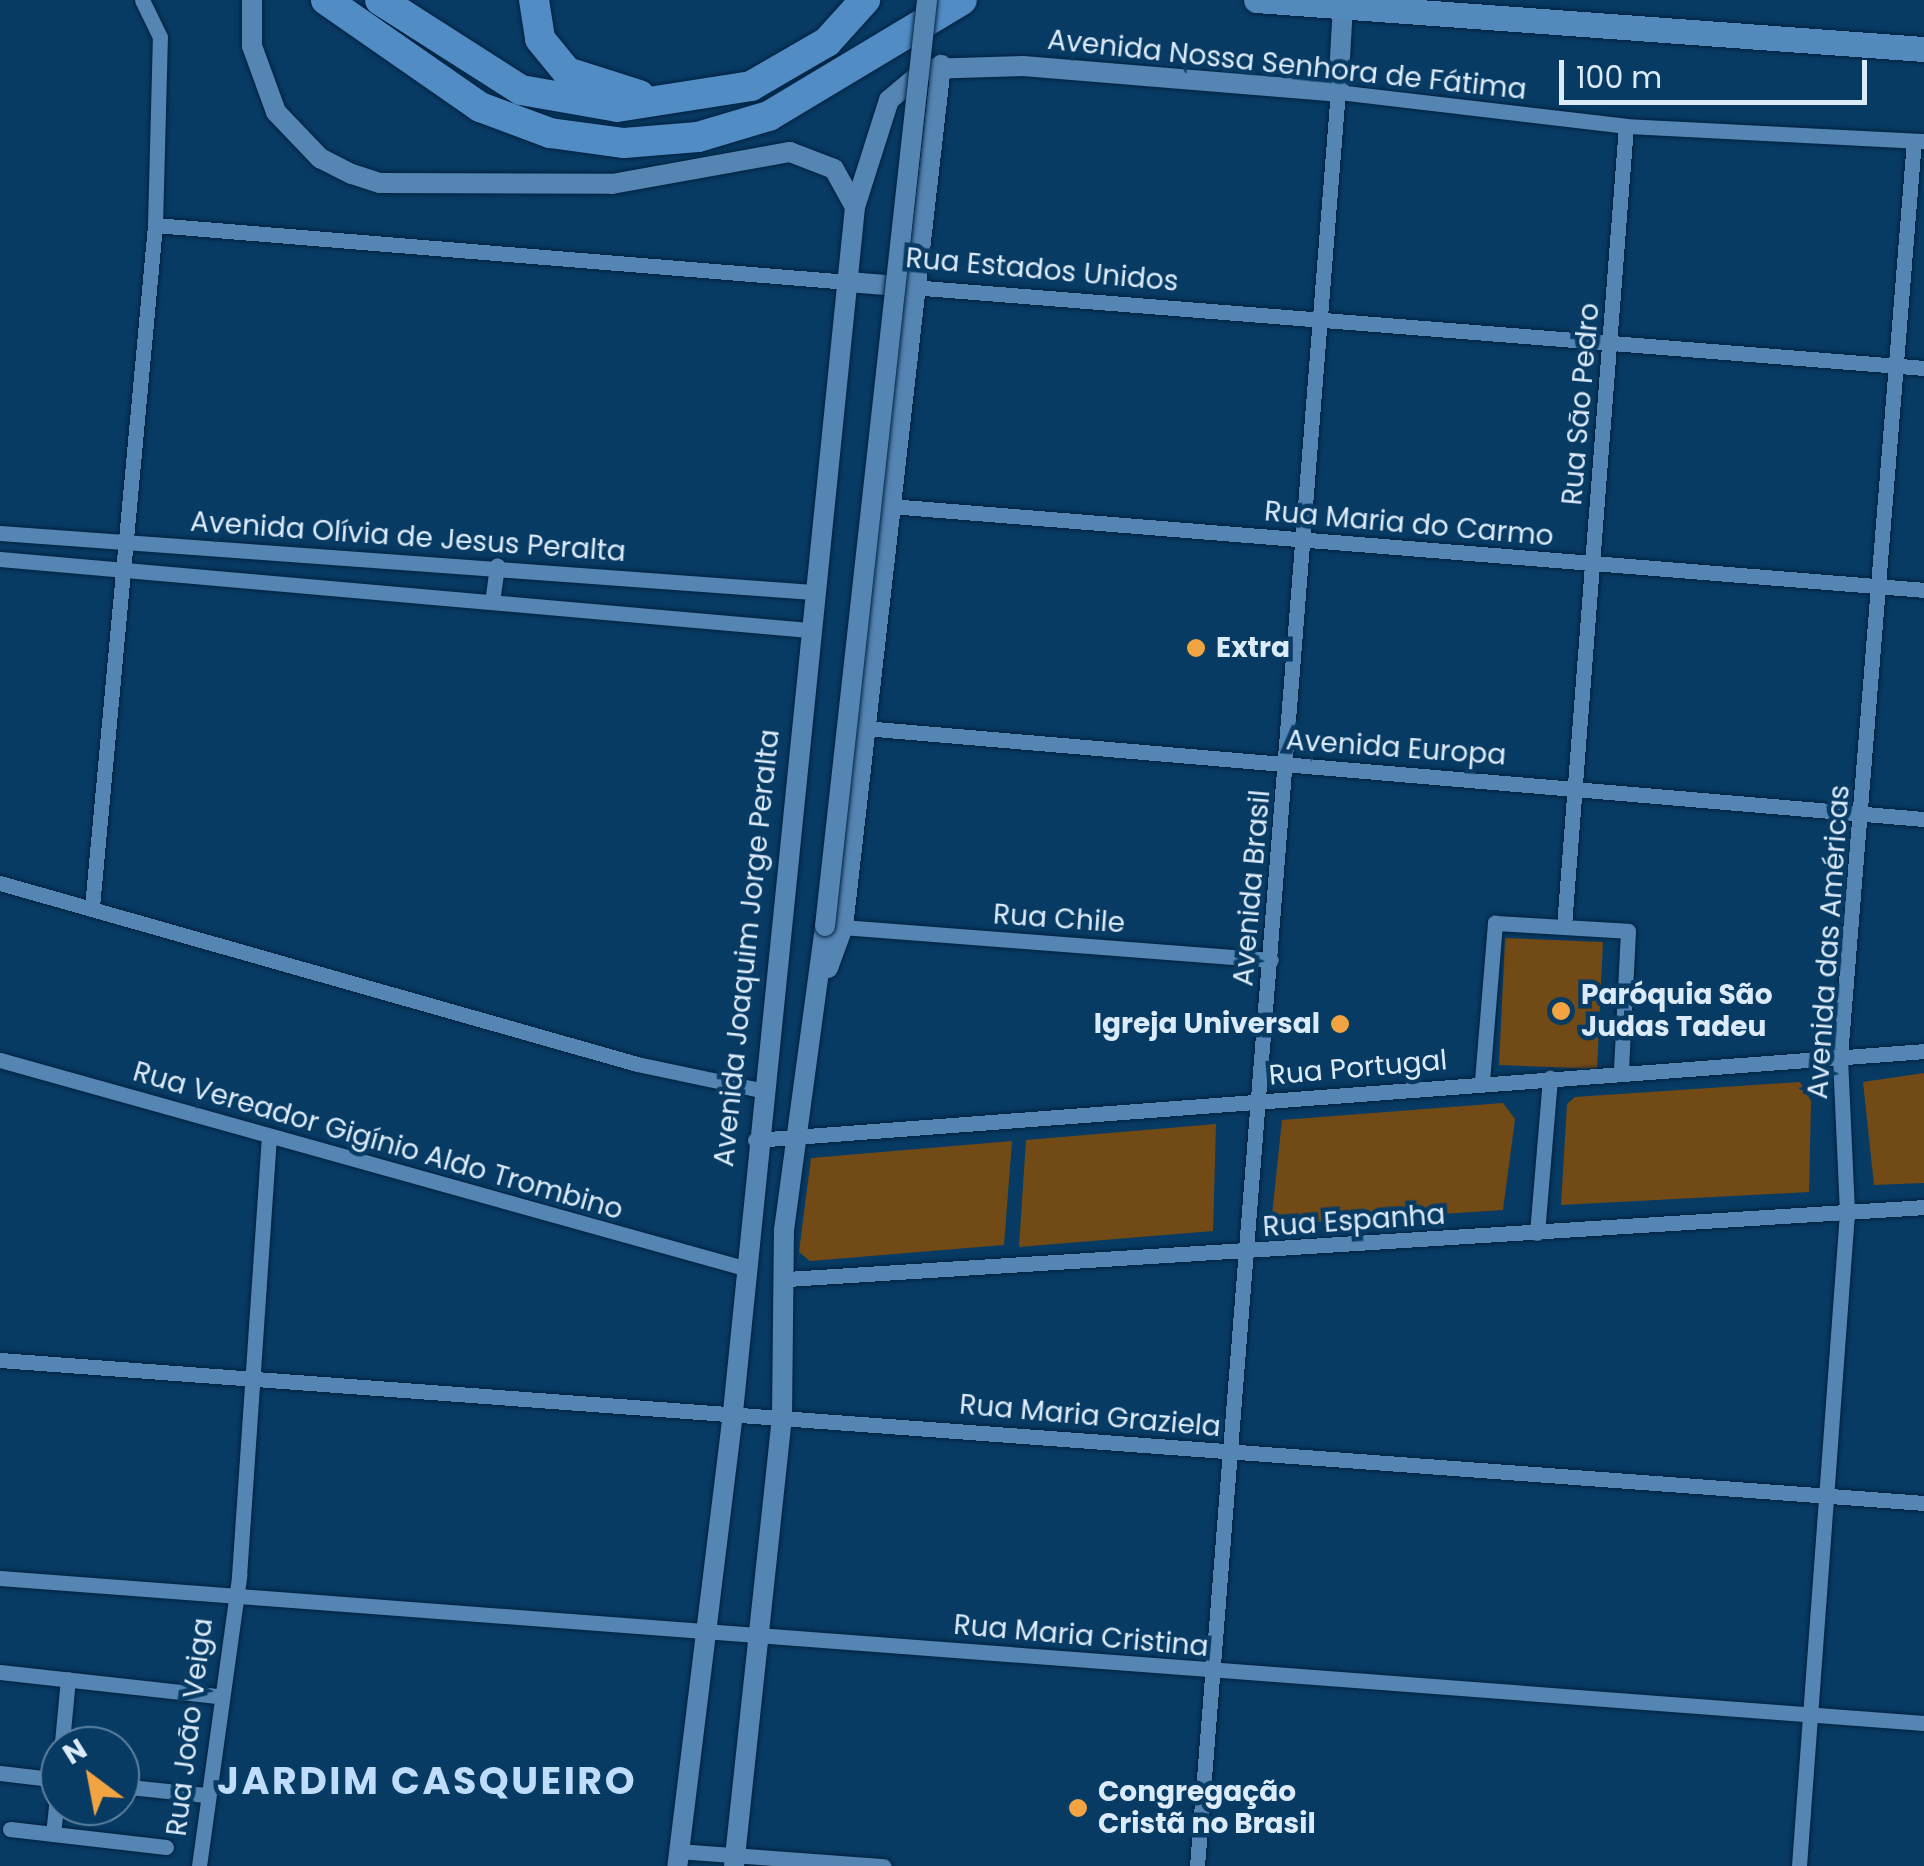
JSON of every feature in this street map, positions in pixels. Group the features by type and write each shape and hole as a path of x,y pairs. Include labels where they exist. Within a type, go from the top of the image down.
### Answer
{"highway":[{"path":"326,0 480,107 550,133 624,143 698,137 770,116 962,0"},
{"path":"534,0 540,39 566,72 666,101"},
{"path":"388,6 521,90 580,106 666,101 751,86 791,68 865,0"}],"main road":[{"path":"1256,0 1924,48"}],"street":[{"path":"252,0 252,46 276,112 320,158 352,174 380,183 612,184 790,152 816,157 855,207"},
{"path":"834,926 927,0"},
{"path":"92,908 119,569 155,225 160,37 147,4"},
{"path":"1338,92 1344,6"},
{"path":"855,207 888,100 942,65"},
{"path":"734,1860 782,1417 796,1140 864,728 911,287 942,65"},
{"name":"Avenida Nossa Senhora de Fátima","path":"942,65 1338,92 1626,126 1919,141"},
{"name":"Avenida Brasil","path":"1197,1866 1234,1453 1246,1254 1324,320 1338,92"},
{"name":"Rua São Pedro","path":"1564,926 1573,786 1614,344 1626,126"},
{"name":"Avenida das Américas","path":"1799,1866 1830,1498 1846,1212 1840,1056 1919,141"},
{"name":"Avenida Joaquim Jorge Peralta","path":"678,1858 699,1630 733,1413 760,1090 855,207"},
{"name":"Rua Estados Unidos","path":"155,225 1924,368"},
{"name":"Rua Maria do Carmo","path":"890,506 1924,590"},
{"name":"Avenida Olívia de Jesus Peralta","path":"0,533 496,565 813,592"},
{"name":"Avenida Olívia de Jesus Peralta","path":"0,559 808,630"},
{"path":"492,602 496,565"},
{"name":"Avenida Europa","path":"864,728 1924,819"},
{"path":"0,883 637,1064 760,1090"},
{"path":"1482,1081 1495,923 1628,931 1622,1071"},
{"name":"Rua Chile","path":"834,926 1272,960"},
{"name":"Rua Portugal","path":"755,1140 796,1140 1482,1081 1924,1051"},
{"name":"Rua Vereador Gigínio Aldo Trombino","path":"0,1060 269,1139 744,1268"},
{"path":"1537,1232 1550,1078"},
{"name":"Rua João Veiga","path":"199,1866 234,1595 269,1139"},
{"name":"Rua Espanha","path":"787,1279 1246,1254 1924,1207"},
{"name":"Rua Maria Graziela","path":"0,1360 252,1375 1924,1503"},
{"name":"Rua Maria Cristina","path":"0,1578 1810,1718 1924,1723"},
{"path":"0,1672 218,1696"},
{"path":"64,1726 68,1679"},
{"path":"0,1773 40,1778"},
{"path":"140,1788 206,1796"},
{"path":"53,1834 54,1826"},
{"path":"10,1828 166,1847"},
{"path":"678,1858 883,1866"}],"shaded area":[{"path":"1505,938 1603,942 1597,1069 1499,1065"},
{"path":"1924,1073 1924,1183 1874,1185 1863,1082"},
{"path":"1800,1082 1811,1101 1809,1192 1561,1205 1567,1104 1575,1097"},
{"path":"1503,1103 1515,1119 1503,1210 1271,1225 1282,1120"},
{"path":"1216,1124 1213,1231 1019,1247 1026,1140"},
{"path":"1012,1141 1004,1245 810,1261 799,1252 811,1158"}],"place":[{"name":"Extra","path":"1196,648"},
{"name":"Paróquia São Judas Tadeu","path":"1561,1011"},
{"name":"Igreja Universal","path":"1340,1024"},
{"name":"Congregação Cristã no Brasil","path":"1078,1808"}],"district":[{"name":"JARDIM CASQUEIRO","path":"427,1781"}]}
